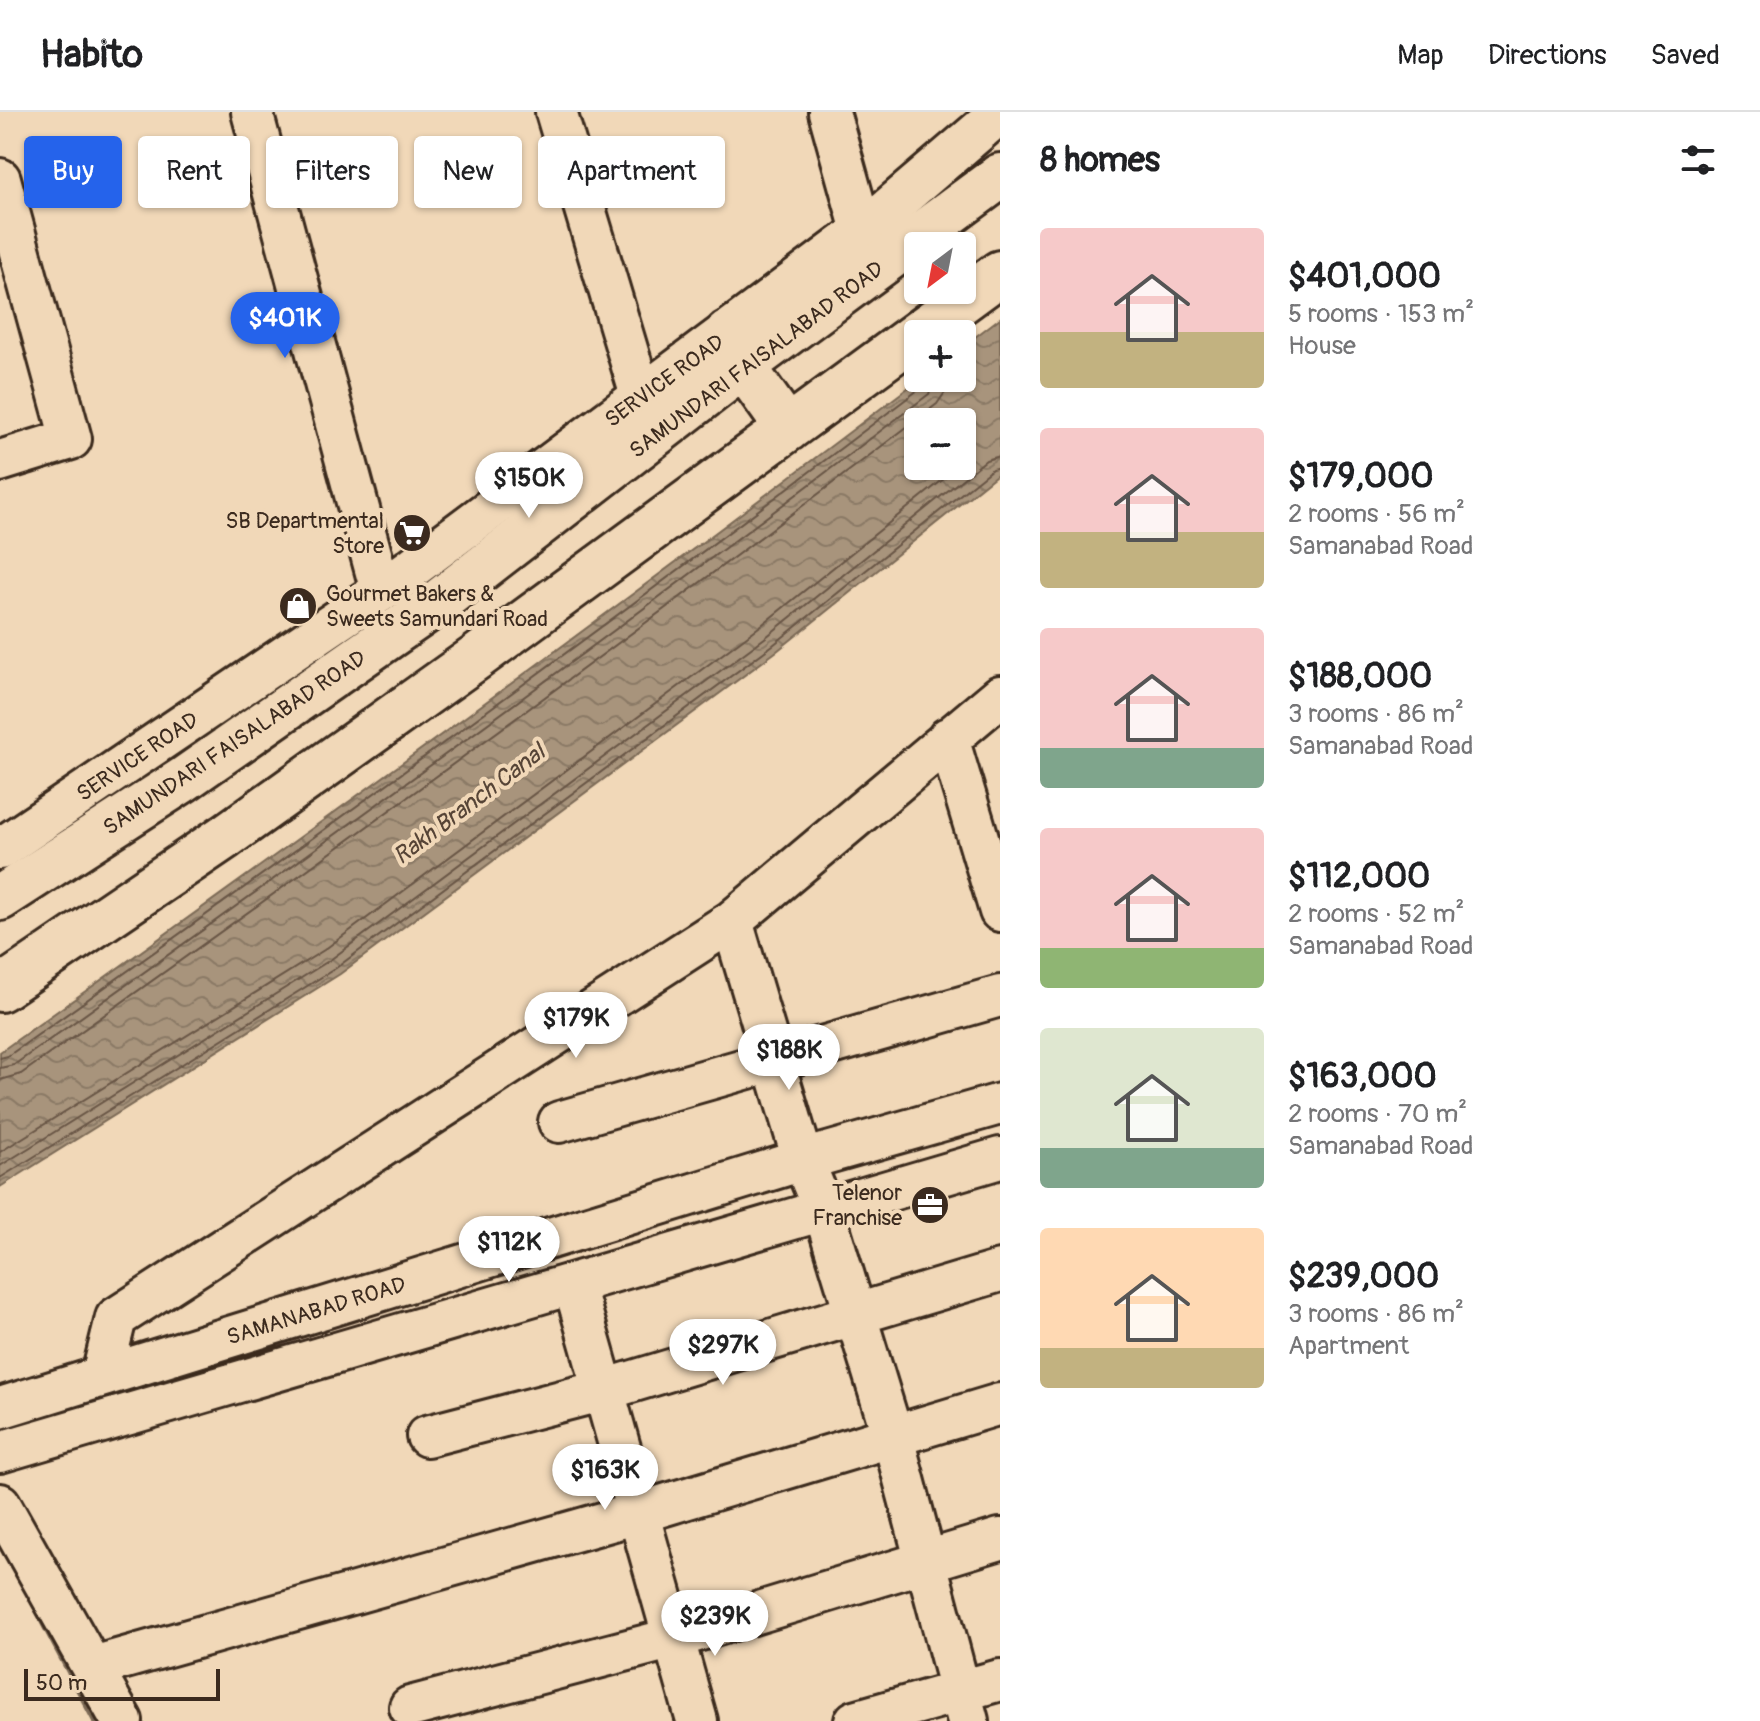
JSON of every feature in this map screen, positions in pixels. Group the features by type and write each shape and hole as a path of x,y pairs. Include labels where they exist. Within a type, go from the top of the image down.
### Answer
{"main road":[{"name":"SAMUNDARI FAISALABAD ROAD","path":"0,898 183,780 437,603 736,350 1000,176"},
{"path":"0,989 264,809 1000,273"},
{"path":"736,350 788,429"}],"street":[{"path":"252,112 381,591"},
{"path":"556,112 641,396"},
{"path":"829,112 862,231"},
{"name":"SERVICE ROAD","path":"0,849 381,591 641,396 736,350 862,231 1000,113"},
{"path":"0,179 71,439 0,461"},
{"path":"102,1375 116,1318 732,921 1000,696"},
{"path":"948,738 993,863 1000,911"},
{"path":"732,921 803,1160 824,1211 892,1434 928,1560 964,1706"},
{"path":"559,1122 1000,996"},
{"name":"SAMANABAD ROAD","path":"0,1408 803,1160 1000,1104"},
{"path":"0,1452 1000,1158"},
{"path":"427,1436 604,1390 855,1312 1000,1271"},
{"path":"574,1285 697,1721"},
{"path":"93,1667 638,1513 892,1434 1000,1404"},
{"path":"0,1504 122,1721"},
{"path":"410,1707 674,1638 1000,1539"},
{"path":"855,1721 964,1706 1000,1680"}],"water":[{"name":"Rakh Branch Canal","path":"1000,318 1000,472 777,651 340,974 0,1187 0,1052 463,719 904,391 976,392 976,336"}],"waterway":[{"path":"43,1621 96,1721"}],"place":[{"name":"SB Departmental Store","path":"412,533"},
{"name":"Gourmet Bakers & Sweets Samundari Road","path":"298,606"},
{"name":"Telenor Franchise","path":"930,1205"}]}
